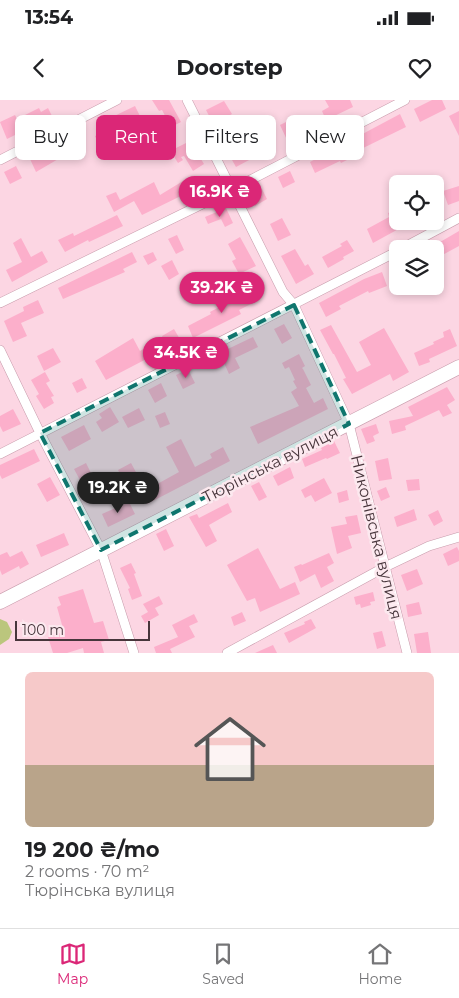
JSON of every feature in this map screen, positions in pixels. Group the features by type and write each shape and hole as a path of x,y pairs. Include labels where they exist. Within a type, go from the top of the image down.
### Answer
{"main road":[{"name":"Тюрінська вулиця","path":"0,602 459,367"}],"street":[{"path":"0,160 117,100"},
{"name":"Никонівська вулиця","path":"187,100 283,292 294,305 349,424 407,653"},
{"path":"0,303 231,190 405,100"},
{"path":"418,240 459,218"},
{"path":"0,454 389,255"},
{"path":"0,350 40,433 101,550 134,653"},
{"path":"227,653 385,567 429,546 459,537"}],"highlighted area":[{"path":"294,305 349,424 101,550 40,433"}],"green space":[{"path":"0,619 7,622 12,632 9,639 0,645"}],"building":[{"path":"152,100 169,100 181,122 176,124 176,115 165,115 162,110 159,111"},
{"path":"325,100 350,100 353,107 336,115 324,115 322,111 329,107"},
{"path":"432,100 442,100 446,109 420,122 414,109"},
{"path":"224,101 232,114 209,115 206,110"},
{"path":"135,106 140,115 116,115"},
{"path":"39,108 41,112 48,108 52,115 25,115"},
{"path":"459,111 459,136 449,116"},
{"path":"400,114 406,127 364,148 364,133"},
{"path":"15,115 15,135 7,139 0,122"},
{"path":"286,122 286,138 280,125"},
{"path":"186,143 186,159 184,156 181,157 183,160 178,163 176,160 176,148"},
{"path":"30,160 57,160 36,172"},
{"path":"186,160 202,160 204,164 193,171"},
{"path":"232,160 249,160 236,167"},
{"path":"314,160 347,160 341,163 340,161 315,173 310,162"},
{"path":"16,166 22,178 10,184 4,172"},
{"path":"290,171 295,182 283,188 278,177"},
{"path":"183,181 189,192 142,215 134,201 114,212 106,196 116,192 120,200 154,182 160,195"},
{"path":"459,186 459,201 448,205 444,191"},
{"path":"255,187 257,192 262,189 267,199 255,206 247,191"},
{"path":"226,208 233,223 225,227 221,219 208,224 205,217"},
{"path":"117,215 123,226 89,242 88,240 65,252 58,240 73,233 74,236"},
{"path":"389,217 389,230 397,230 373,243 367,229"},
{"path":"282,218 291,235 278,241 270,224"},
{"path":"459,231 459,246 444,254 444,240"},
{"path":"177,235 184,250 176,254 168,239"},
{"path":"240,237 256,266 239,274 232,261 236,259 228,244"},
{"path":"21,238 31,257 42,251 48,262 12,282 6,270 22,262 13,243"},
{"path":"347,240 354,251 328,268 322,257 342,246 340,244"},
{"path":"295,249 305,266 308,264 314,274 296,284 281,256"},
{"path":"132,252 137,262 123,269 125,272 63,299 58,288"},
{"path":"153,252 157,260 148,265 143,256"},
{"path":"172,260 179,274 169,280 161,266"},
{"path":"382,272 387,286 369,293 368,291 339,306 341,309 326,317 319,303 364,279"},
{"path":"251,290 257,301 239,310 241,314 193,338 188,326"},
{"path":"38,300 44,313 21,323 27,336 13,342 4,321 24,311 23,307"},
{"path":"284,324 292,338 282,344 274,329"},
{"path":"331,325 357,372 371,365 359,342 384,328 409,372 393,381 390,374 352,394 343,379 346,378 334,354 320,330"},
{"path":"174,329 181,341 106,380 95,361 133,338 140,351 163,338 162,336"},
{"path":"450,329 457,346 429,359 430,362 419,366 414,353 434,344 433,342 444,337 443,332"},
{"path":"253,337 258,347 235,358 240,368 229,374 224,363 216,367 211,357"},
{"path":"53,348 61,362 44,371 37,356"},
{"path":"299,354 305,366 302,368 311,385 306,388 314,403 323,398 328,409 258,444 250,427 299,406 291,392 297,388 293,381 295,380 289,367 285,369 282,363"},
{"path":"188,369 195,383 183,389 176,375"},
{"path":"45,372 50,381 46,383 54,396 51,397 54,403 44,409 36,396 39,394 31,380"},
{"path":"82,378 87,388 77,393 72,383"},
{"path":"161,383 167,396 155,403 148,390"},
{"path":"447,387 455,400 447,405 452,413 443,417 439,410 405,426 406,430 392,434 389,421 413,416 408,407"},
{"path":"110,407 119,422 102,432 96,422 102,418 99,414"},
{"path":"139,408 145,420 128,428 122,417"},
{"path":"13,409 21,424 3,432 0,426 0,416"},
{"path":"165,412 170,424 160,428 155,416"},
{"path":"376,424 379,433 373,436 375,441 367,444 361,429"},
{"path":"84,425 91,439 69,451 61,437"},
{"path":"181,439 195,467 212,458 210,454 223,447 230,461 147,504 141,493 179,472 166,447"},
{"path":"334,441 340,453 305,467 302,459 322,450 321,448"},
{"path":"34,449 40,461 2,479 0,465"},
{"path":"388,458 392,479 379,481 375,461"},
{"path":"86,463 92,475 81,482 74,469"},
{"path":"131,463 137,474 124,481 118,470"},
{"path":"290,467 294,478 278,486 273,476"},
{"path":"50,477 60,495 47,502 37,484"},
{"path":"324,478 332,493 315,502 311,495 305,498 301,490"},
{"path":"419,479 420,490 408,491 406,480"},
{"path":"259,482 267,497 259,501 251,486"},
{"path":"386,487 390,497 381,501 377,491"},
{"path":"347,490 349,500 339,503 337,493"},
{"path":"129,502 135,514 108,527 102,514"},
{"path":"228,503 232,512 209,525 217,541 206,547 189,517 197,514 199,518"},
{"path":"414,509 417,520 397,527 394,517"},
{"path":"438,510 443,521 434,526 428,515"},
{"path":"357,515 361,533 348,536 352,548 337,554 331,527 347,524 345,517"},
{"path":"166,529 174,546 164,551 156,534"},
{"path":"64,533 69,545 41,557 36,545"},
{"path":"457,547 459,561 448,566 443,554"},
{"path":"258,548 280,589 295,582 300,594 260,612 255,598 247,601 227,565"},
{"path":"22,551 29,564 20,569 19,566 2,575 0,555 7,552 10,557"},
{"path":"329,553 334,563 327,567 334,581 321,588 315,574 300,582 294,567"},
{"path":"131,563 136,573 134,574 142,596 132,600 128,589 130,588 120,568"},
{"path":"417,569 423,584 407,591 401,575"},
{"path":"83,589 94,623 103,621 109,640 101,642 104,653 84,653 83,648 67,653 53,653 48,637 64,632 57,607 61,605 58,597"},
{"path":"373,592 375,601 370,602 371,605 361,608 360,604 356,605 354,597"},
{"path":"159,596 163,604 155,608 159,615 145,623 141,616 148,612 143,604"},
{"path":"419,602 422,614 408,617 406,605"},
{"path":"242,612 246,621 234,626 231,617"},
{"path":"194,614 198,622 189,626 195,637 170,649 172,653 156,653 154,647 178,637 172,625"},
{"path":"311,619 316,628 289,643 284,633 305,624 304,622"},
{"path":"382,631 386,646 377,649 373,633"},
{"path":"428,632 431,653 417,653 414,634"},
{"path":"273,645 277,653 255,653"}]}
